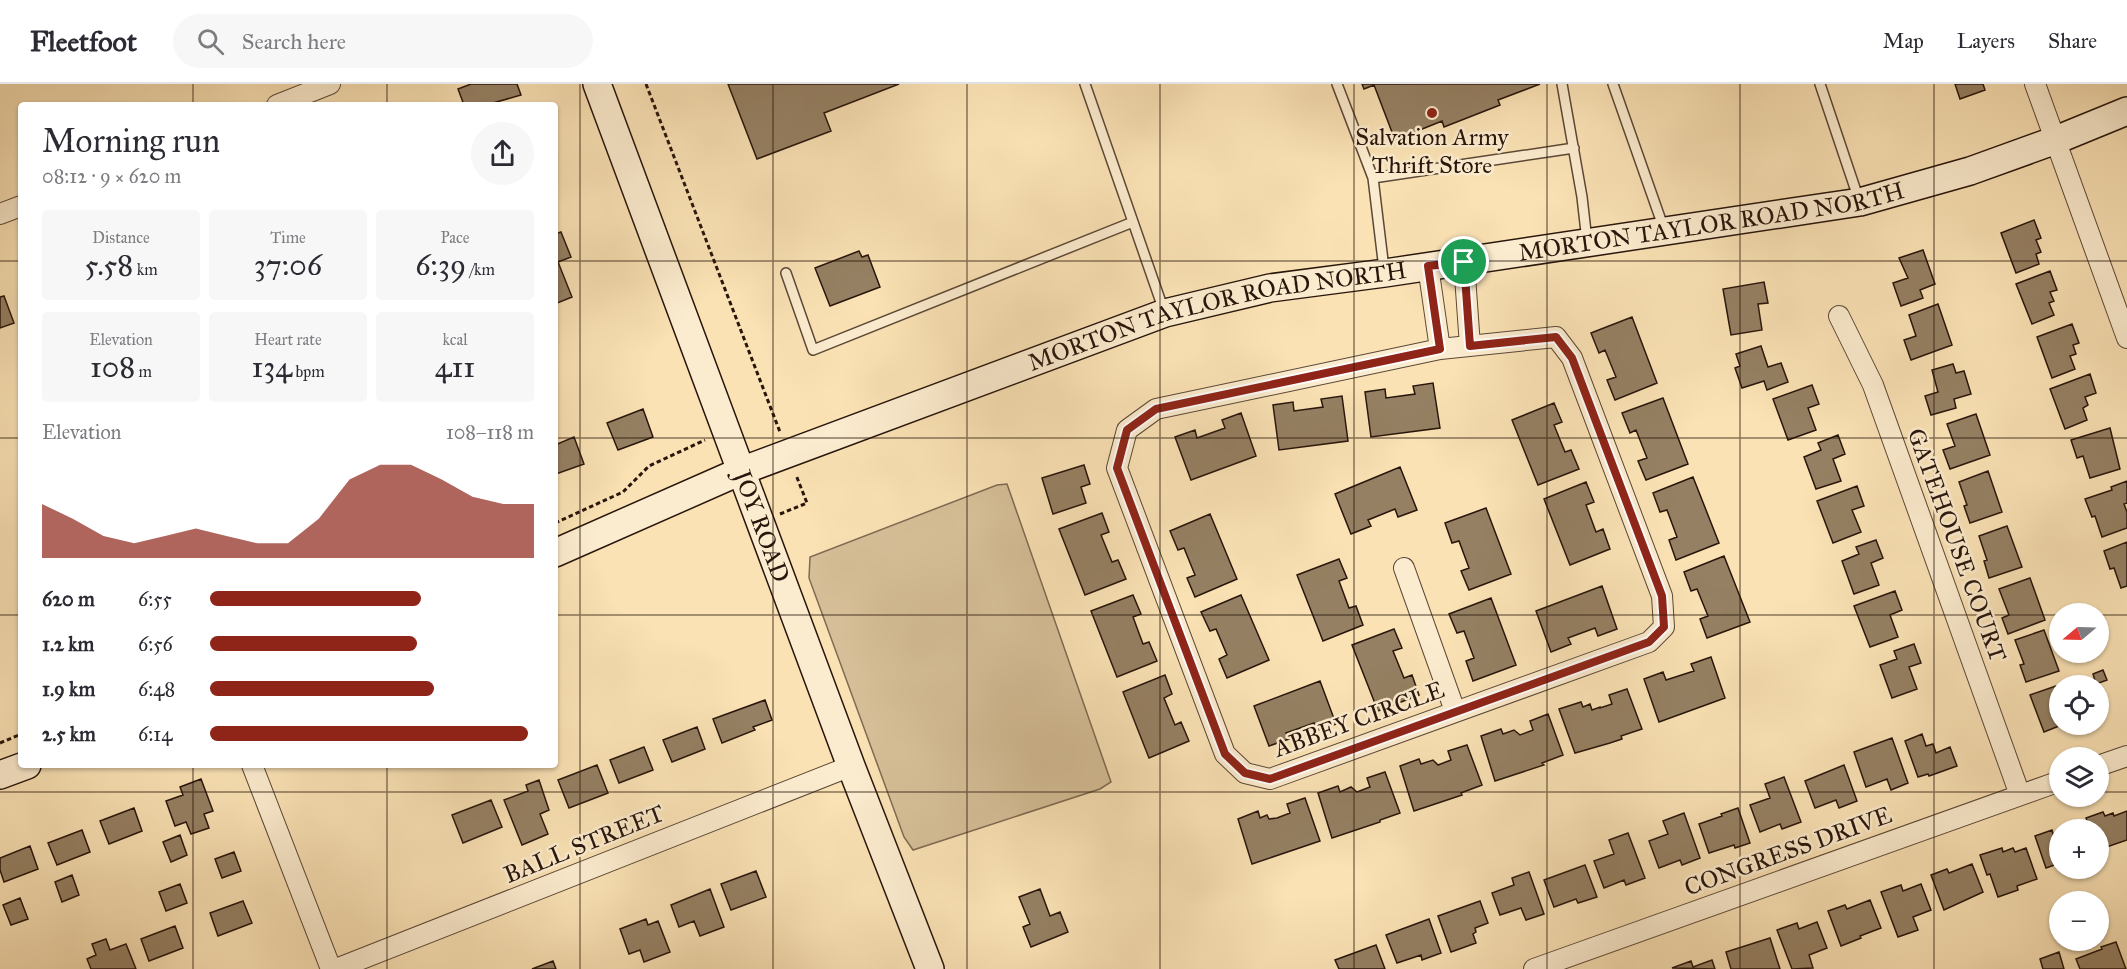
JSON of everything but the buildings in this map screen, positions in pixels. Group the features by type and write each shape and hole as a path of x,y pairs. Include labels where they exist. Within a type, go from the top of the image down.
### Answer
{"street":[{"path":"285,102 330,84"},
{"name":"JOY ROAD","path":"597,84 851,766 930,969"},
{"path":"2035,84 2127,338"},
{"name":"MORTON TAYLOR ROAD NORTH","path":"558,552 741,471 1165,313 1270,288 1464,262 1860,202 1970,171 2127,111"},
{"path":"0,214 18,207"},
{"path":"1464,262 1470,346"},
{"path":"1428,266 1440,349"},
{"name":"GATEHOUSE COURT","path":"1839,316 1873,385 2020,795"},
{"name":"ABBEY CIRCLE","path":"1556,337 1572,358 1662,596 1664,627 1649,642 1270,779 1245,773 1225,754 1117,468 1127,430 1156,409 1440,349 1470,346 1556,337"},
{"path":"1404,568 1455,711"},
{"path":"2109,762 2127,756"},
{"name":"BALL STREET","path":"336,969 851,766"},
{"path":"0,776 20,768"},
{"path":"253,768 331,969"},
{"name":"CONGRESS DRIVE","path":"1534,969 2049,785"}],"lane":[{"path":"1085,84 1165,313"},
{"path":"1337,84 1373,178 1385,273"},
{"path":"1562,84 1574,148 1587,243"},
{"path":"1613,84 1665,232"},
{"path":"1820,84 1860,202"},
{"path":"1373,178 1574,148"},
{"path":"786,273 813,350 1133,222"}],"path":[{"path":"646,84 780,431"},
{"path":"558,522 623,492 650,466 726,430"},
{"path":"781,514 807,503 801,485"},
{"path":"0,743 18,735"}],"shaded area":[{"path":"1007,484 1111,782 1100,789 913,850 904,837 809,578 810,557 997,485"}],"place":[{"name":"Salvation Army Thrift Store","path":"1432,113"}],"route":[{"path":"1464,262 1470,346 1556,337 1572,358 1662,596 1664,627 1649,642 1270,779 1245,773 1225,754 1117,468 1127,430 1156,409 1440,349 1428,266 1464,262"}]}
